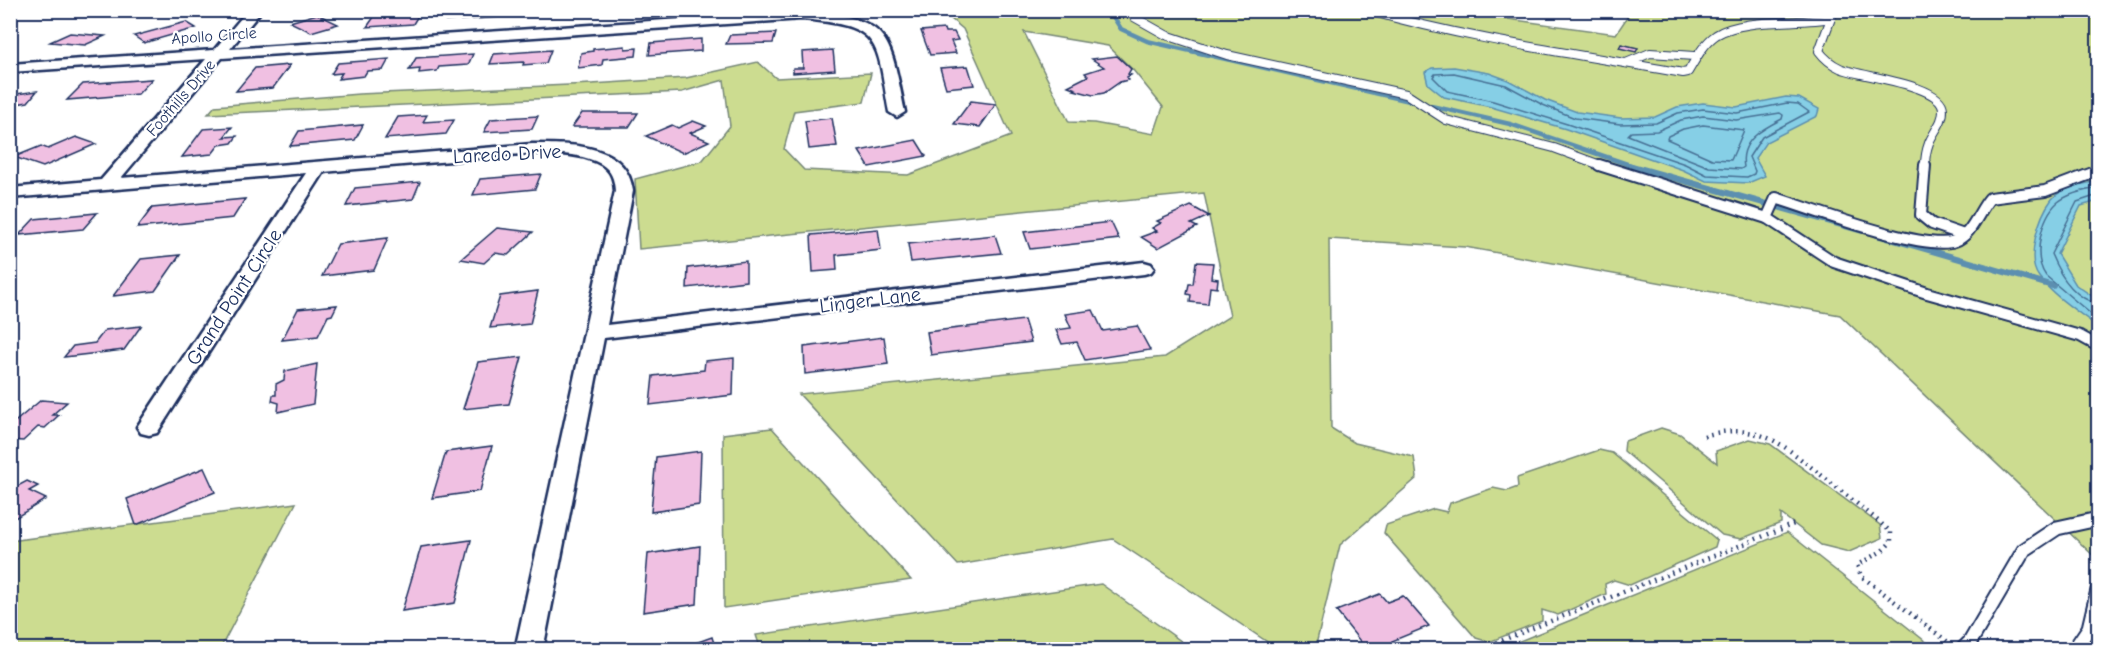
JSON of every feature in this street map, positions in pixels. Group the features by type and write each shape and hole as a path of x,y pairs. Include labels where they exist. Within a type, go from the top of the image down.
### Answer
{"street":[{"name":"Foothills Drive","path":"106,185 256,10"},
{"path":"624,26 628,10"},
{"name":"Apollo Circle","path":"10,68 802,15 838,19 855,24 877,37 883,48 897,112"},
{"name":"Laredo Drive","path":"10,193 318,166 552,149 583,153 612,164 622,176 624,191 530,650"},
{"name":"Grand Point Circle","path":"149,427 318,166"},
{"name":"Linger Lane","path":"596,333 1144,268"}],"lane":[{"path":"1132,10 1134,17 1183,42 1227,55 1410,96 1446,120 1543,145 1628,175 1770,211 1785,228 1812,249 1834,262 1927,293 2080,336 2098,346"},
{"path":"1366,10 1424,27 1559,54 1687,73 1700,44 1714,30 1731,20 1814,21 1833,14"},
{"path":"1833,14 1819,51 1827,62 1856,73 1928,93 1941,101 1942,119 1928,146 1921,215 1932,224 1964,235"},
{"path":"1626,63 1639,55 1650,53 1664,52 1694,56"},
{"path":"1770,211 1776,198 1930,243 1947,243 1964,235 1990,198 2045,191 2098,171"},
{"path":"1966,648 2025,550 2057,528 2098,519"},
{"path":"2074,650 2089,628 2098,590"}],"path":[{"path":"1704,436 1716,432 1746,432 1764,436 1782,445 1874,516 1891,532 1891,542 1882,551 1857,565 1861,576 1966,648"},
{"path":"1478,650 1794,524"}],"green space":[{"path":"1444,10 1616,34 1632,10 2098,11 2098,560 1840,315 1465,247 1329,239 1331,428 1355,443 1414,457 1417,478 1340,545 1315,649 1278,649 1113,539 958,565 799,394 1165,357 1230,316 1204,193 639,249 635,179 702,161 730,126 724,80 682,92 208,114 215,106 359,94 686,78 758,62 776,78 871,73 864,102 794,111 784,149 804,170 908,175 1011,136 963,29 945,14 949,11","holes":["1024,32 1108,46 1133,70 1163,107 1154,134 1094,123 1069,122"]},
{"path":"772,428 911,580 724,608 723,434"},
{"path":"1661,428 1680,434 1717,463 1716,451 1750,439 1770,444 1880,525 1882,538 1849,552 1821,545 1781,514 1781,523 1741,539 1722,535 1624,451 1625,441"},
{"path":"1599,450 1612,453 1717,540 1715,547 1630,585 1614,580 1605,584 1606,594 1558,615 1542,610 1542,621 1489,642 1476,638 1384,533 1386,525 1434,509 1447,512 1450,503 1493,488 1507,491 1518,487 1517,478"},
{"path":"296,503 220,649 11,649 10,541"},
{"path":"1787,532 1935,649 1500,649"},
{"path":"1101,584 1192,649 761,650 756,635"}],"water":[{"path":"1454,67 1489,73 1508,80 1545,100 1577,112 1621,118 1655,117 1677,107 1703,103 1736,107 1786,97 1799,98 1819,109 1817,116 1766,142 1755,158 1765,176 1748,183 1706,181 1683,170 1566,129 1491,107 1444,97 1428,84 1425,72 1432,68"},
{"path":"2098,181 2098,201 2081,206 2057,254 2076,285 2098,300 2098,327 2059,298 2045,284 2035,269 2033,260 2038,226 2052,199 2067,189"}],"building":[{"path":"504,10 501,17 446,21 451,12"},
{"path":"317,14 338,24 311,32 290,22"},
{"path":"419,14 413,24 367,27 374,17"},
{"path":"186,22 196,28 144,43 134,36"},
{"path":"944,29 945,32 954,32 958,40 951,41 956,53 930,55 921,31"},
{"path":"70,33 105,36 85,45 50,42"},
{"path":"776,33 773,43 726,44 730,35"},
{"path":"701,39 701,51 649,55 651,43"},
{"path":"1621,44 1638,48 1636,52 1619,48"},
{"path":"625,46 625,49 637,48 636,56 603,59 602,65 578,68 581,53 593,51 593,49"},
{"path":"551,50 546,63 490,64 494,54"},
{"path":"833,50 835,70 793,73 793,68 803,68 802,52"},
{"path":"473,54 468,65 439,67 437,71 419,73 420,69 409,70 416,58"},
{"path":"1117,56 1131,69 1128,80 1120,82 1104,93 1093,95 1068,86 1088,76 1085,73 1104,67 1092,59"},
{"path":"389,59 383,70 367,71 364,76 338,79 342,73 331,74 338,63"},
{"path":"290,65 273,88 236,91 255,68"},
{"path":"968,66 974,85 946,88 940,68"},
{"path":"152,79 138,94 67,100 83,84"},
{"path":"37,91 28,102 10,105 10,95"},
{"path":"971,101 996,104 980,127 954,124"},
{"path":"582,113 638,113 629,127 572,127"},
{"path":"427,115 423,122 454,120 446,134 385,139 398,117"},
{"path":"538,116 532,129 484,132 491,119"},
{"path":"832,118 837,146 809,149 805,121"},
{"path":"693,121 706,126 690,133 709,141 683,153 646,136 672,125 678,128"},
{"path":"363,125 355,140 290,146 299,131"},
{"path":"232,127 224,137 237,136 232,143 219,145 212,154 182,157 203,129"},
{"path":"76,137 96,144 43,167 14,157 41,146 48,149"},
{"path":"916,140 926,156 869,167 859,151"},
{"path":"541,174 535,189 473,195 480,179"},
{"path":"420,182 413,199 346,206 355,188"},
{"path":"245,199 233,218 137,228 152,208"},
{"path":"1191,206 1209,216 1191,224 1197,227 1158,248 1141,237 1157,231 1152,228 1161,223 1157,221"},
{"path":"97,213 83,229 19,235 34,219"},
{"path":"1111,222 1119,239 1030,249 1024,232"},
{"path":"497,228 533,232 508,255 495,253 484,263 461,259"},
{"path":"878,229 881,250 836,255 837,270 813,272 811,235"},
{"path":"995,235 1001,253 911,262 908,244"},
{"path":"388,238 374,270 322,276 338,244"},
{"path":"180,255 155,291 113,296 141,259"},
{"path":"746,261 746,281 687,288 688,268"},
{"path":"1196,262 1213,263 1211,278 1218,279 1217,288 1210,287 1208,304 1190,302 1191,295 1187,294 1189,284 1193,284"},
{"path":"538,291 530,324 490,328 500,296"},
{"path":"337,305 332,315 328,316 318,336 282,340 298,309"},
{"path":"1093,310 1103,331 1137,326 1150,350 1085,360 1077,342 1062,344 1056,330 1071,328 1065,314"},
{"path":"1024,320 1031,342 931,355 927,332"},
{"path":"141,326 124,350 64,357 73,346 95,343 105,330"},
{"path":"884,337 888,364 805,374 804,347"},
{"path":"522,357 509,404 463,409 478,362"},
{"path":"734,358 733,395 650,405 653,376 704,370 705,361"},
{"path":"317,364 313,404 278,412 279,403 272,401 273,395 276,395 276,384 284,380 285,371"},
{"path":"41,400 67,402 52,415 59,415 45,428 38,427 23,441 10,440 10,426"},
{"path":"492,446 480,491 432,498 446,452"},
{"path":"701,451 699,505 651,512 656,457"},
{"path":"204,468 215,492 136,525 127,499"},
{"path":"27,481 38,486 29,491 46,499 10,521 10,482 18,486"},
{"path":"471,540 455,603 402,611 421,547"},
{"path":"700,546 697,604 643,612 648,554"},
{"path":"1380,594 1387,602 1403,596 1429,626 1392,641 1398,648 1395,650 1382,650 1380,646 1367,650 1336,611"},
{"path":"712,637 716,650 676,650"}],"waterway":[{"path":"1109,10 1121,29 1147,41 1510,124 1633,166"},
{"path":"1628,165 1863,231"},
{"path":"1877,235 2053,286"}]}
